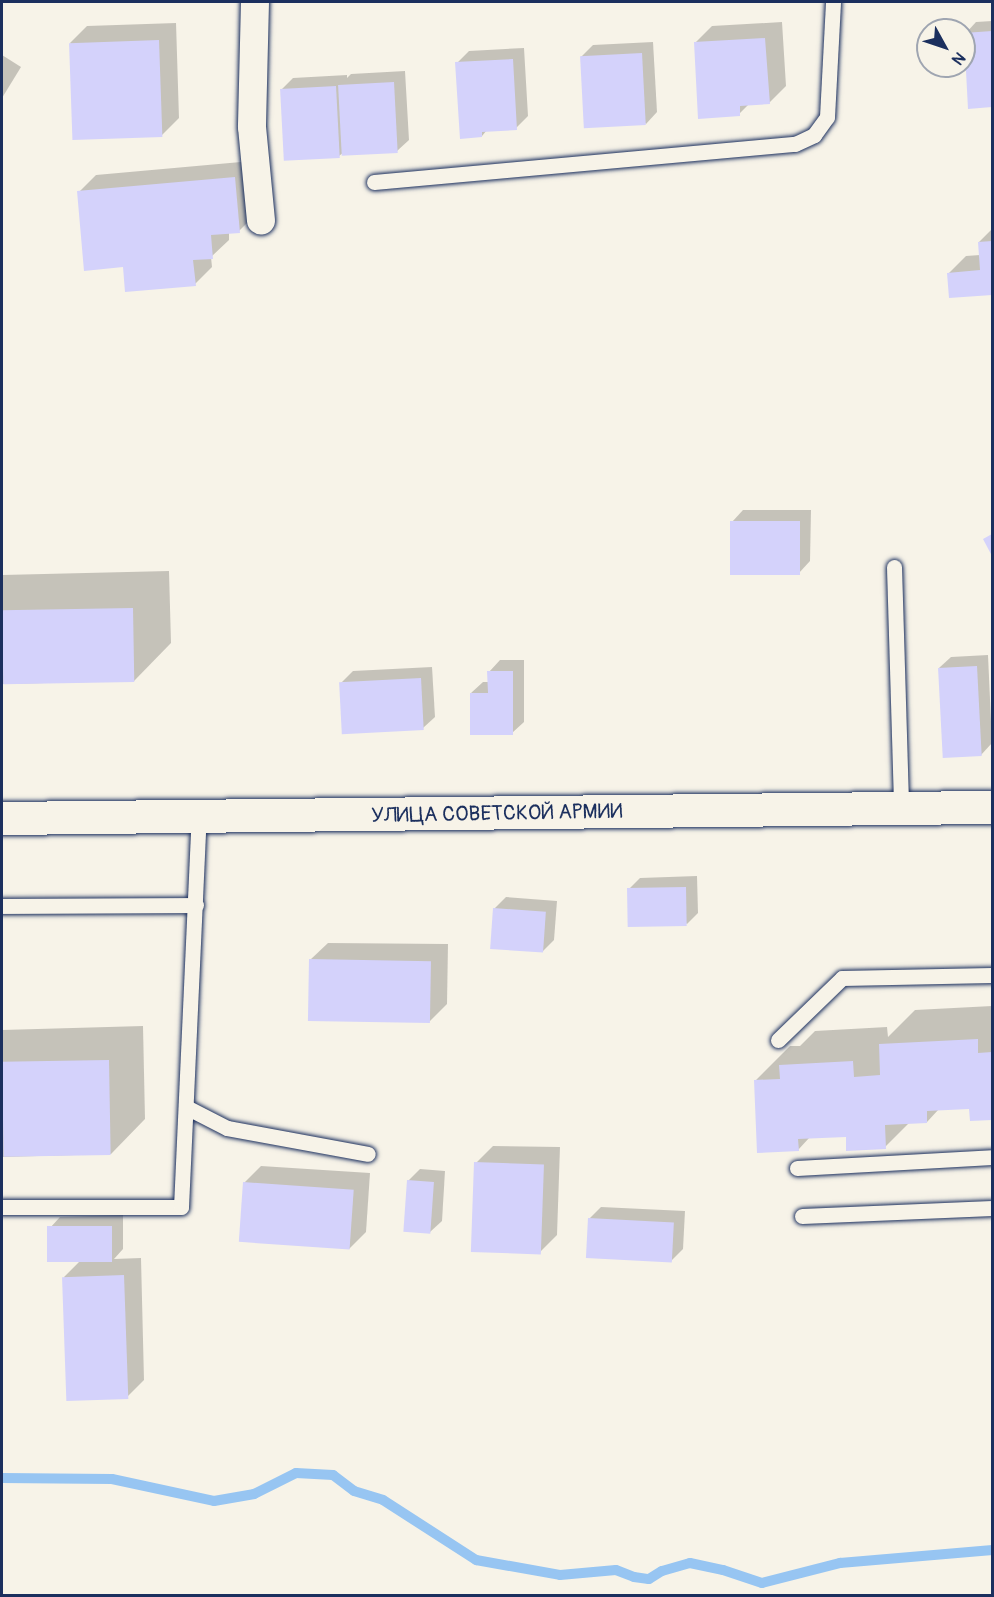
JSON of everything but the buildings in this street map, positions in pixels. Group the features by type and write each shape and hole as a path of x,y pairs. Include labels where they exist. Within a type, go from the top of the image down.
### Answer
{"street":[{"path":"260,2 252,127 261,221"},
{"name":"УЛИЦА СОВЕТСКОЙ АРМИИ","path":"2,818 993,807"}],"lane":[{"path":"374,182 795,144 814,135 827,117 833,2"},
{"path":"894,567 901,807"},
{"path":"2,1207 181,1207 200,817"},
{"path":"2,906 196,905"},
{"path":"778,1040 842,978 993,975"},
{"path":"186,1107 226,1128 368,1154"},
{"path":"797,1168 993,1157"},
{"path":"802,1216 993,1208"}],"waterway":[{"path":"2,1478 112,1479 214,1501 254,1494 296,1473 333,1475 354,1491 383,1500 476,1560 560,1575 616,1570 634,1577 649,1579 662,1571 690,1563 723,1570 762,1583 840,1563 992,1550"}]}
